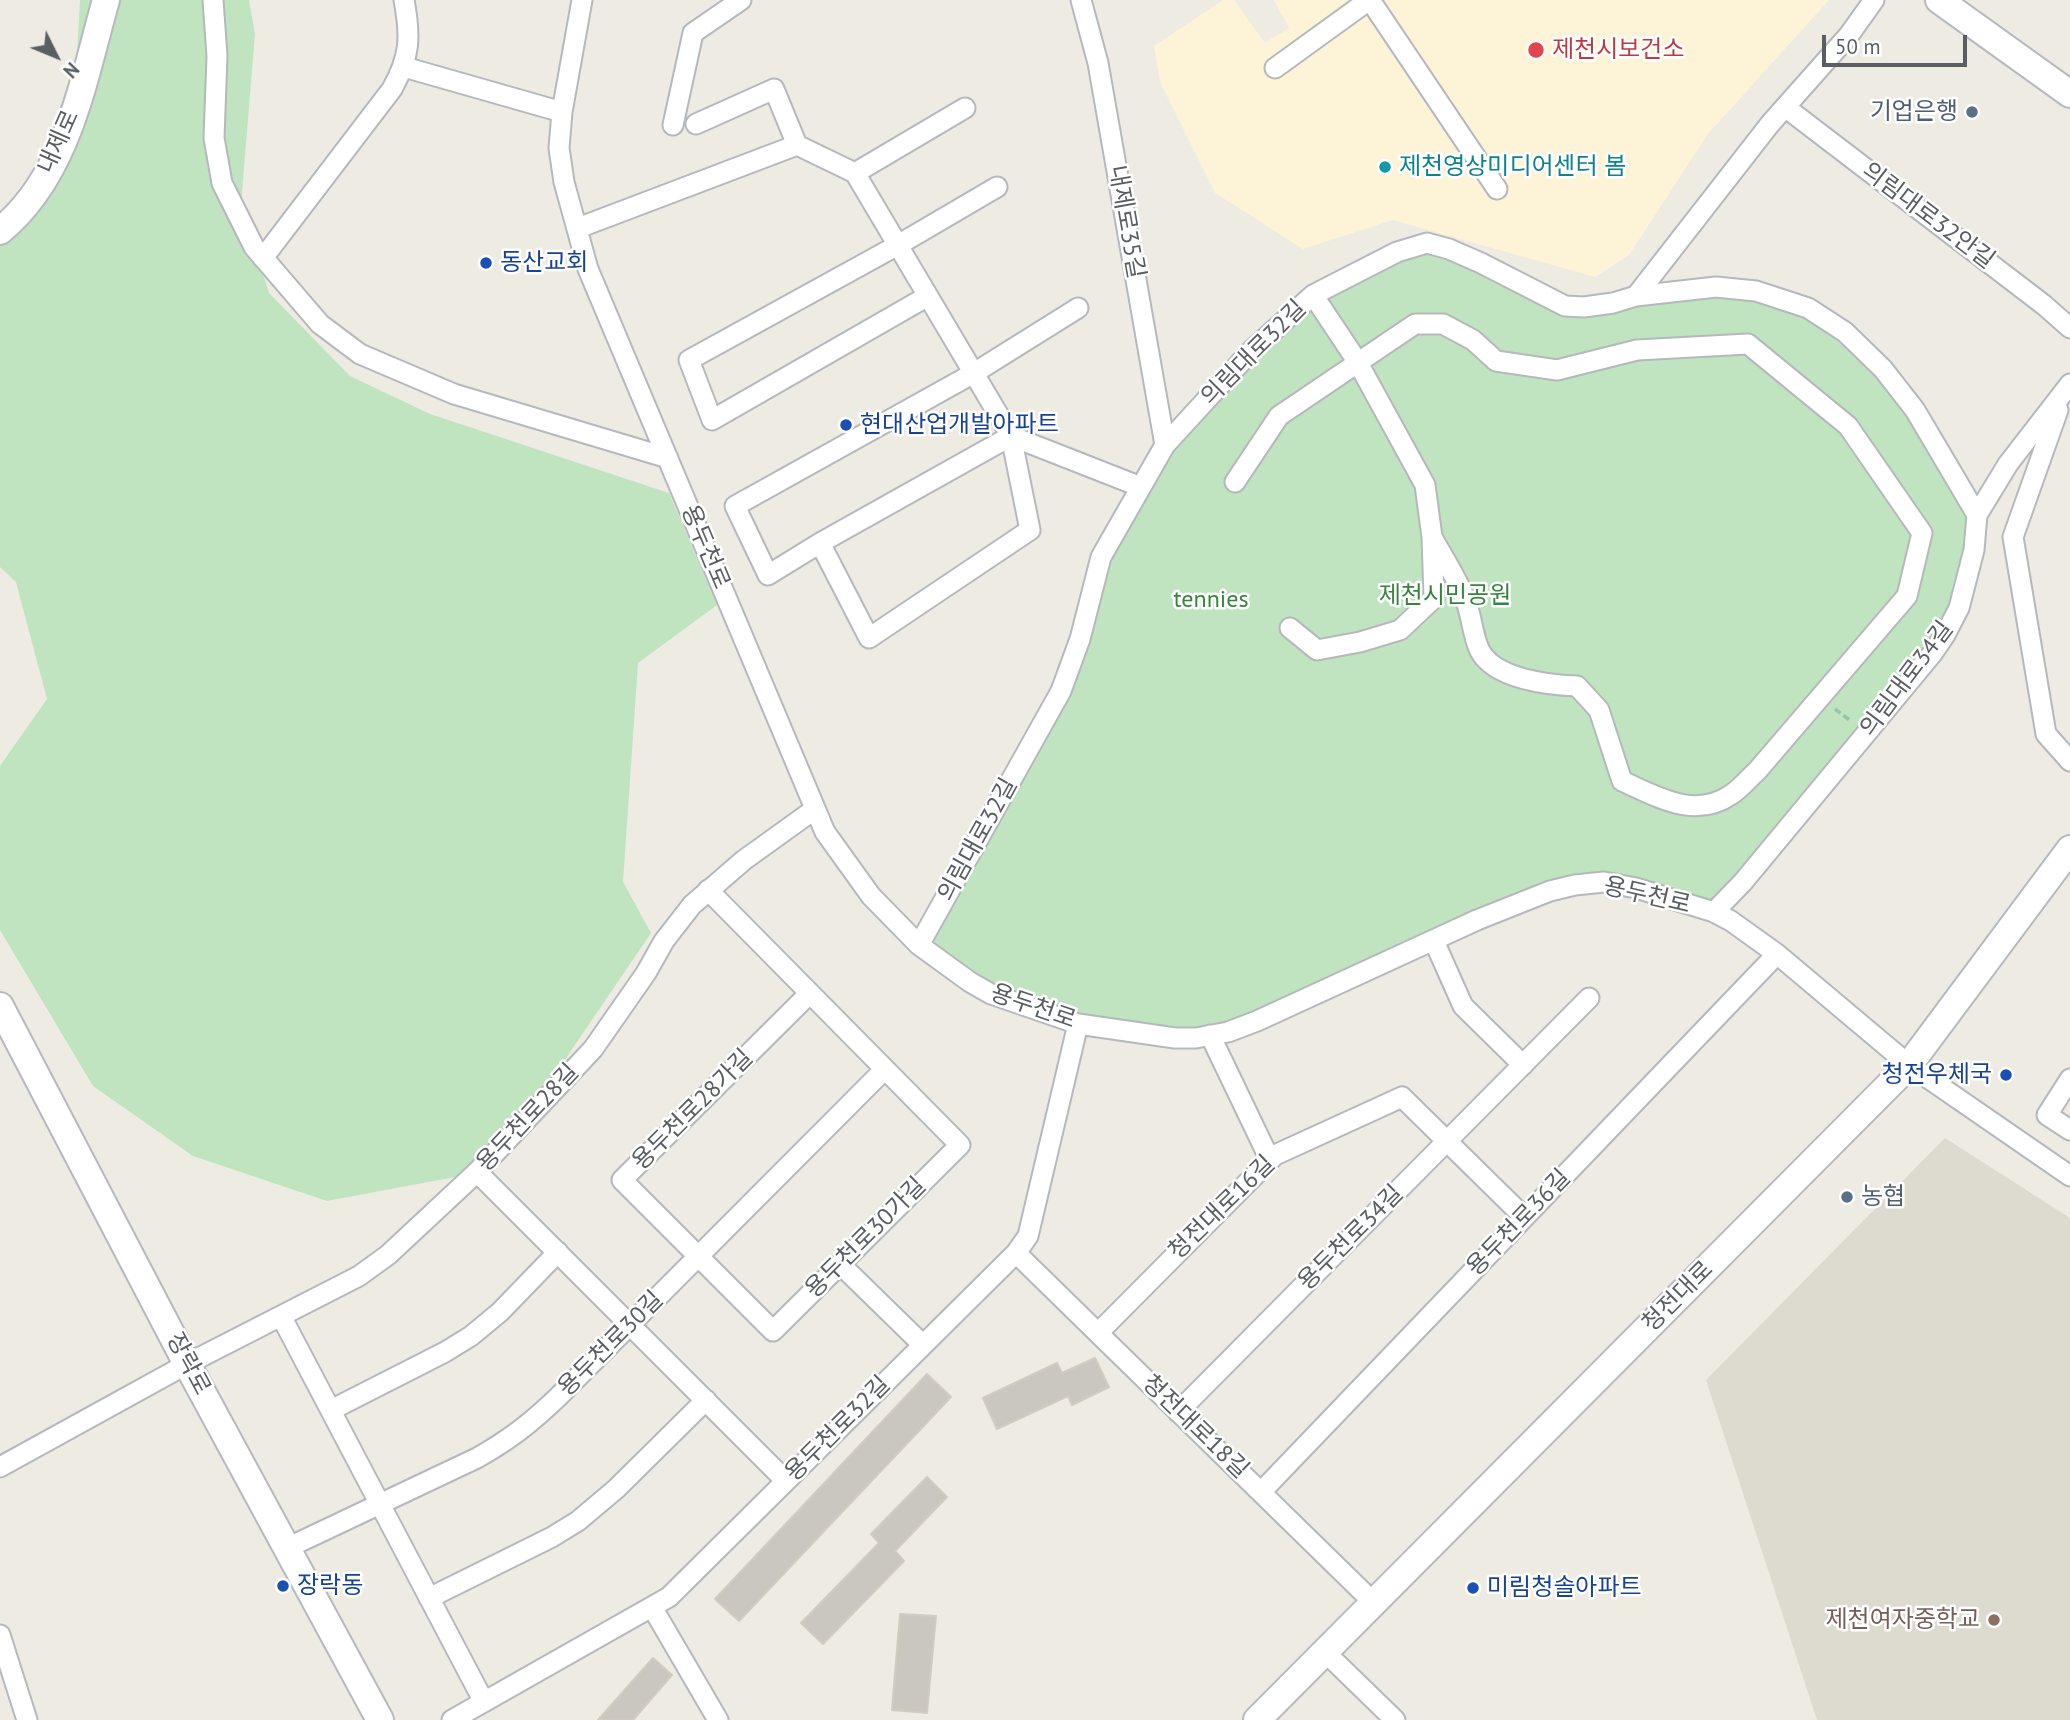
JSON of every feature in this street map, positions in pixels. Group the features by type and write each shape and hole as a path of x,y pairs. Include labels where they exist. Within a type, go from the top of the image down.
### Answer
{"street":[{"name":"내제로","path":"0,231 33,197 59,153 74,112 106,0"},
{"path":"213,0 217,56 214,138 222,183 254,247 320,324 360,354 454,394 668,458"},
{"path":"263,258 392,89 404,67 408,47 404,0"},
{"name":"용두천로","path":"582,0 562,112 559,148 564,182 589,269 825,832 871,895 919,945 991,994 1078,1024 1175,1038 1228,1032 1257,1021 1477,920 1538,896 1575,885 1604,882 1636,888 1714,912 1777,954 1909,1065 2070,1176"},
{"path":"673,125 693,33 741,0"},
{"name":"내제로35길","path":"1081,0 1098,63 1165,445"},
{"path":"1275,68 1370,0 1497,189"},
{"path":"1636,296 1770,124 1849,35 1874,0"},
{"path":"1939,0 2070,94"},
{"path":"404,67 562,112"},
{"path":"696,124 774,89 797,145 855,173 1011,436 1030,530 869,638 820,543"},
{"name":"의림대로32안길","path":"1785,107 2044,305 2070,328"},
{"path":"855,173 965,108"},
{"path":"578,228 797,145"},
{"path":"928,296 712,420 688,360 997,187"},
{"name":"의림대로32길","path":"919,945 1061,691 1080,639 1101,557 1165,445 1252,350 1313,295 1397,252 1427,243 1449,249 1565,306 1584,307 1636,296 1716,287 1756,291 1808,308 1845,332 1884,369 1914,410 1977,515"},
{"path":"1290,628 1317,650 1360,642 1400,630 1434,598 1433,537 1425,485 1357,361 1313,295"},
{"path":"1011,436 768,575 735,506 974,373 1078,308"},
{"path":"1235,482 1279,416 1415,324 1443,324 1473,340 1496,361 1557,370 1637,350 1748,344 1848,426 1922,533 1906,596 1757,771 1732,794 1708,806 1677,805 1622,781 1599,710 1577,685 1550,685 1503,672 1489,663 1479,650 1465,599 1433,537"},
{"path":"2067,388 2013,537 2046,734 2070,761"},
{"name":"의림대로34길","path":"1714,912 1743,882 1945,635 1959,608 1974,550 1977,515 2008,464 2067,388"},
{"path":"1011,436 1141,487"},
{"name":"용두천로28길","path":"0,1467 187,1364 359,1276 388,1255 477,1172 593,1049 682,916 744,860 815,809"},
{"name":"청전대로","path":"1257,1720 1909,1065 2070,849"},
{"path":"708,890 885,1069"},
{"path":"1434,941 1463,1006 1523,1065"},
{"name":"용두천로36길","path":"1261,1492 1777,954"},
{"name":"용두천로28가길","path":"698,1256 622,1180 810,993"},
{"name":"용두천로34길","path":"1178,1412 1589,998"},
{"name":"장락로","path":"0,1006 187,1364 380,1720"},
{"name":"용두천로32길","path":"452,1720 669,1597 1016,1253 1028,1236 1078,1024"},
{"path":"1210,1035 1270,1160"},
{"name":"용두천로30길","path":"287,1548 477,1458 506,1441 558,1397 885,1069"},
{"name":"용두천로30가길","path":"698,1256 773,1331 960,1145 885,1069"},
{"path":"2070,1079 2047,1115 2070,1130"},
{"name":"청전대로16길","path":"1097,1333 1275,1155 1402,1097 1524,1217"},
{"path":"477,1172 786,1481"},
{"path":"331,1410 471,1336 500,1311 558,1252"},
{"name":"청전대로18길","path":"1016,1253 1373,1602"},
{"path":"840,1264 923,1345"},
{"path":"281,1315 484,1702"},
{"path":"429,1598 552,1537 578,1521 616,1489 706,1400"},
{"path":"652,1606 718,1720"},
{"path":"0,1635 27,1720"},
{"path":"1324,1651 1395,1720"}],"path":[{"path":"1819,698 1867,732"}],"shaded area":[{"path":"1223,0 1234,0 1265,43 1289,28 1274,0 1829,0 1708,134 1629,255 1595,277 1393,220 1303,249 1215,193 1160,82 1154,46"},
{"name":"제천여자중학교","path":"1945,1138 2070,1218 2070,1720 1817,1720 1706,1380"}],"green space":[{"path":"80,0 249,0 255,34 241,204 269,293 350,376 430,414 669,493 717,605 638,663 623,882 651,933 562,1064 466,1175 327,1201 193,1156 93,1086 0,930 0,766 47,699 16,582 0,567 0,231 74,112"},
{"name":"제천시민공원","path":"1431,253 1485,273 1570,314 1710,295 1750,298 1802,315 1839,340 1877,376 1907,415 1969,520 1957,591 1939,632 1741,872 1711,902 1637,883 1537,890 1474,911 1421,940 1256,1014 1195,1031 1078,1016 997,985 975,974 927,942 1017,784 1101,557 1165,445 1317,301 1402,262"}],"building":[{"path":"1095,1358 1109,1387 1072,1405 1068,1396 997,1429 983,1398 1057,1363 1062,1373"},
{"path":"927,1374 951,1397 739,1621 715,1599"},
{"path":"927,1477 947,1497 895,1551 904,1561 823,1644 801,1623 879,1543 871,1534"},
{"path":"900,1614 936,1616 927,1713 892,1710"},
{"path":"653,1658 672,1675 633,1720 598,1720"}],"place":[{"name":"제천시보건소","path":"1536,50"},
{"name":"기업은행","path":"1972,112"},
{"name":"제천영상미디어센터 봄","path":"1385,167"},
{"name":"동산교회","path":"486,263"},
{"name":"현대산업개발아파트","path":"846,425"},
{"name":"청전우체국","path":"2006,1075"},
{"name":"농협","path":"1847,1197"},
{"name":"장락동","path":"283,1586"},
{"name":"미림청솔아파트","path":"1473,1588"},
{"name":"제천여자중학교","path":"1994,1620"}],"park label":[{"name":"tennies","path":"1211,600"}]}
